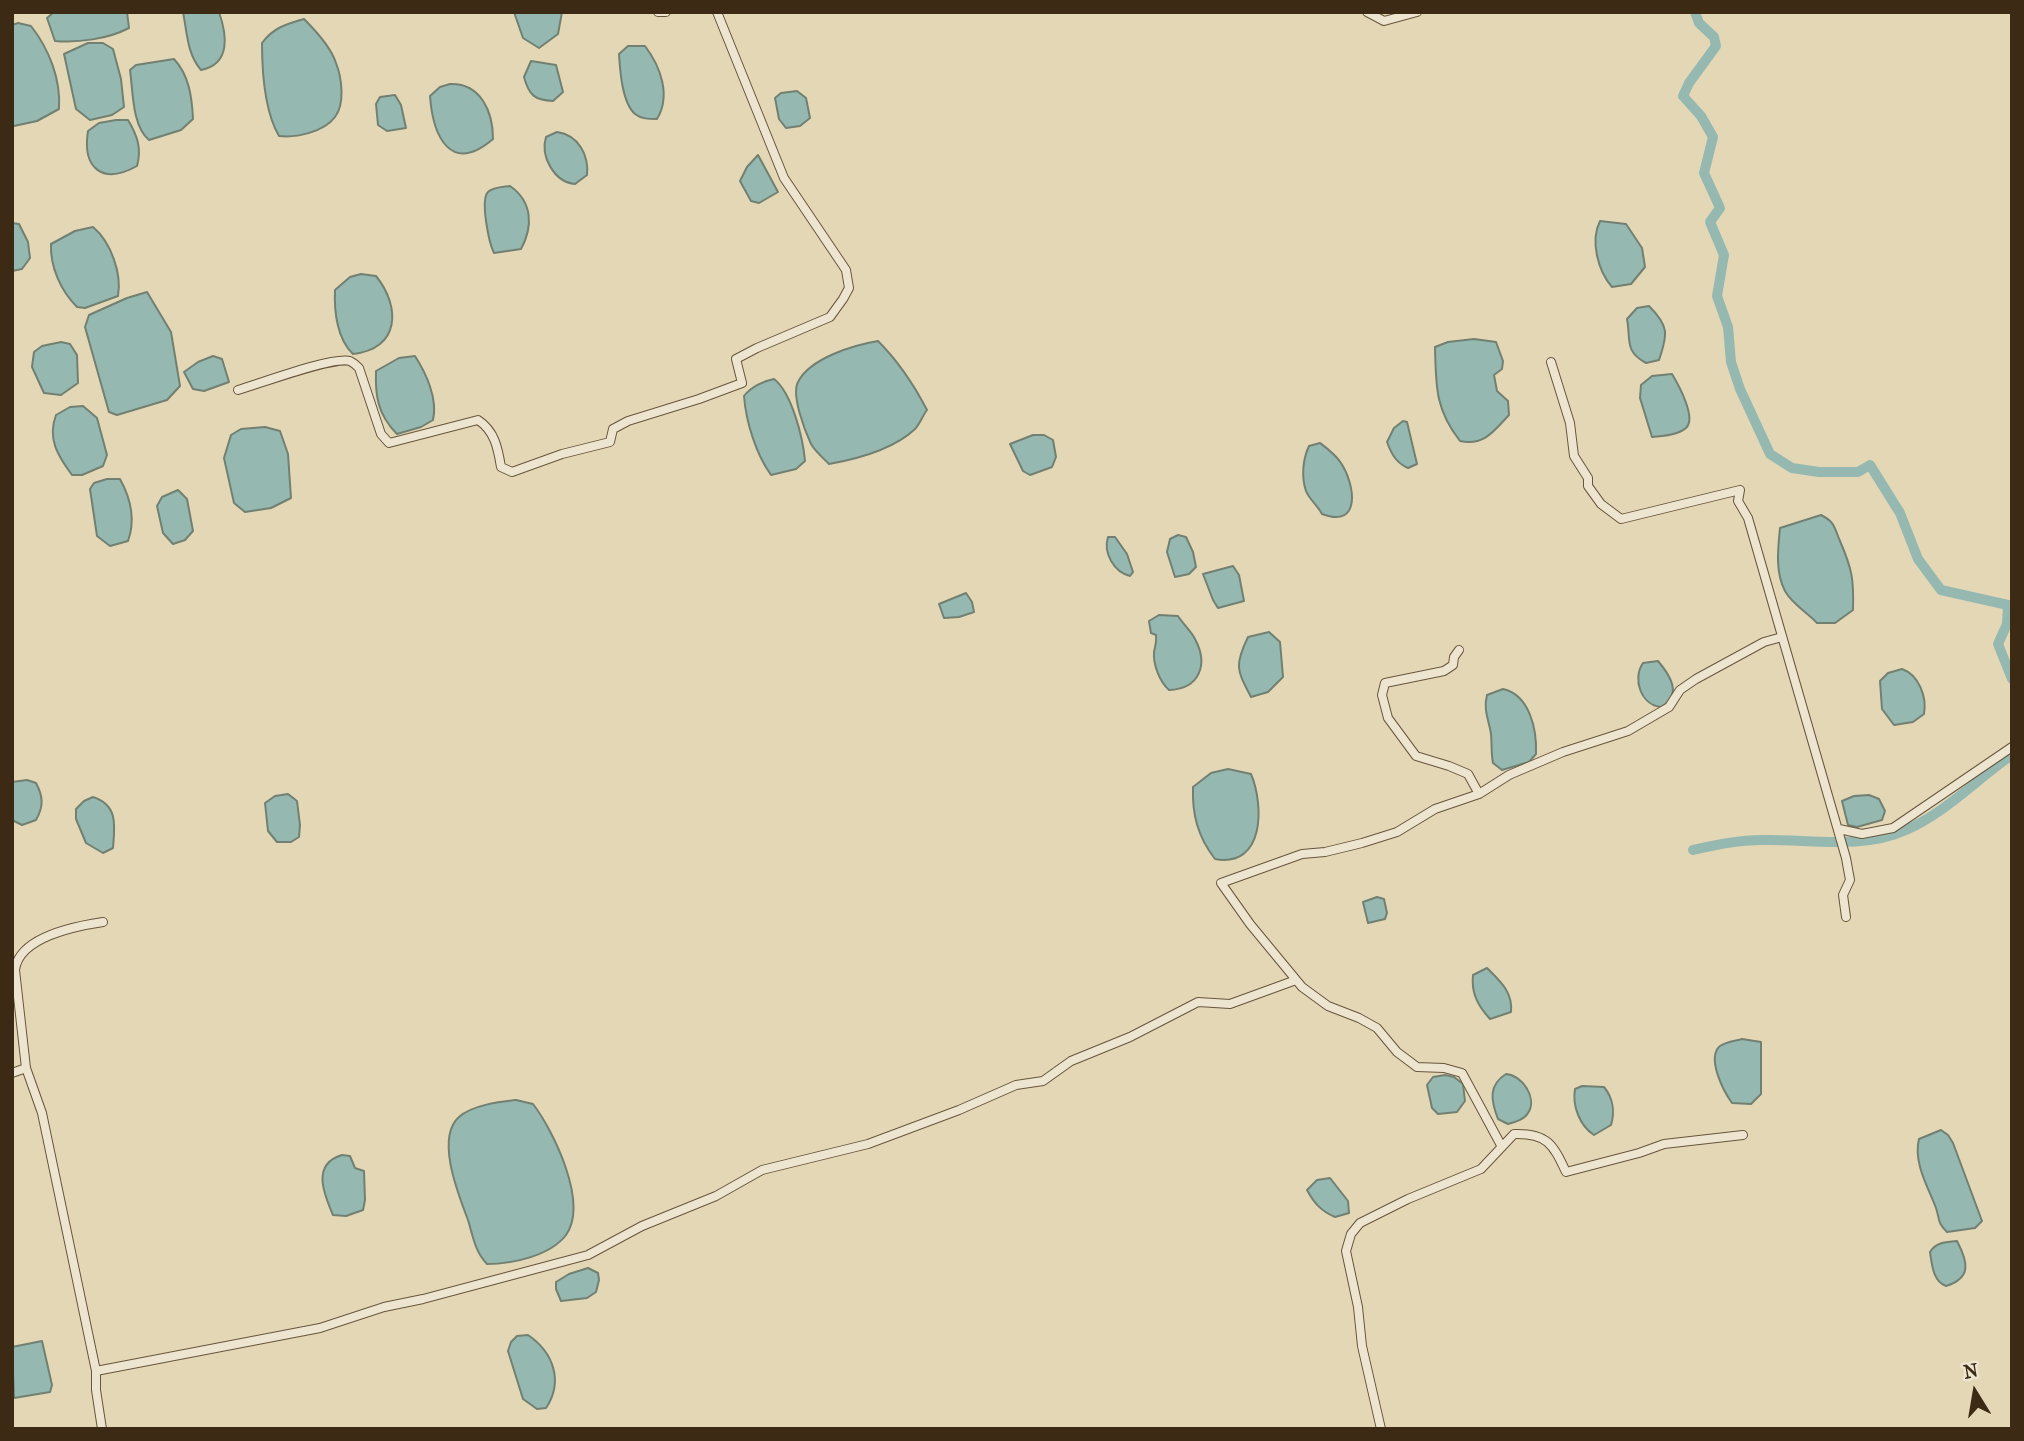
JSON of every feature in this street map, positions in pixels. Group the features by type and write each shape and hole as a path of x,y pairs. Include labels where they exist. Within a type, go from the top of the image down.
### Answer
{"street":[{"path":"657,12 666,12"},
{"path":"238,390 338,360 351,361 359,368 381,434 388,443 478,420 487,426 497,444 501,467 512,472 562,454 610,442 614,429 628,421 699,400 742,383 736,359 830,317 849,288 846,270 784,178 717,12"},
{"path":"1367,12 1384,21 1417,12"},
{"path":"1551,362 1570,423 1574,456 1601,504 1621,519 1741,490 1738,501 1748,518 1839,829 1850,880 1843,895 1846,917"},
{"path":"1502,1146 1462,1073 1444,1068 1417,1067 1397,1052 1377,1028 1328,1006 1302,987 1250,924 1222,883 1302,854 1325,852 1397,832 1435,809 1479,794 1509,775 1563,752 1628,731 1669,707 1681,690 1720,664 1764,642 1782,637"},
{"path":"1460,650 1454,657 1453,665 1444,671 1385,683 1382,695 1388,718 1416,756 1468,775 1479,794"},
{"path":"1839,829 1862,834 1893,828 2012,747"},
{"path":"102,1429 96,1371 42,1113 26,1068 15,970 16,960 50,934 103,922"},
{"path":"96,1371 320,1328 384,1307 588,1255 642,1226 716,1196 762,1171 868,1144 959,1110 1016,1085 1043,1080 1071,1061 1130,1037 1198,1002 1230,1004 1296,980"},
{"path":"12,1073 26,1068"},
{"path":"1381,1429 1362,1346 1358,1307 1346,1251 1352,1234 1360,1223 1408,1199 1481,1169 1514,1133 1534,1133 1555,1148 1566,1172 1664,1144 1743,1135"}],"water":[{"path":"54,12 127,12 129,28 93,39 55,41 47,18"},
{"path":"183,12 219,12 224,30 224,47 218,62 211,67 201,70 196,64 188,42"},
{"path":"514,12 562,12 558,34 539,48 523,38"},
{"path":"304,19 334,57 341,83 340,105 335,117 324,127 301,135 279,136 267,103 262,43 280,27"},
{"path":"18,23 31,26 48,54 56,76 59,109 37,121 12,126 12,25"},
{"path":"88,43 103,43 113,49 121,79 124,107 112,115 90,120 76,109 64,54"},
{"path":"628,46 645,46 660,72 664,91 657,119 637,116 627,102 622,86 619,54"},
{"path":"174,59 189,87 193,119 181,130 149,140 143,134 136,117 130,70 136,65"},
{"path":"531,61 556,65 563,92 553,101 537,98 528,88 524,77"},
{"path":"450,84 470,88 483,101 491,119 493,139 466,153 455,152 447,146 435,125 430,96 440,87"},
{"path":"797,91 806,98 810,118 800,126 786,128 779,119 775,98 781,93"},
{"path":"395,95 401,105 406,128 387,131 378,125 376,104 380,97"},
{"path":"128,120 136,136 139,153 137,166 125,172 105,173 97,170 88,155 88,131 99,123"},
{"path":"557,132 571,137 584,154 587,175 575,184 567,182 555,173 547,160 546,137"},
{"path":"758,155 778,192 759,203 751,201 740,181 747,167"},
{"path":"510,186 518,192 527,207 528,232 521,249 494,253 486,222 486,197 493,189"},
{"path":"1600,221 1626,224 1642,248 1645,267 1631,284 1612,287 1603,273 1596,246"},
{"path":"12,223 19,224 28,242 30,258 22,269 12,271"},
{"path":"93,227 105,241 114,259 118,296 85,308 77,307 58,278 52,261 51,244 75,231"},
{"path":"361,274 376,276 384,288 390,301 392,325 380,344 353,354 343,341 338,324 335,290 350,277"},
{"path":"147,292 171,332 180,386 167,400 117,415 109,412 85,327 89,315"},
{"path":"1649,306 1660,319 1665,337 1659,360 1646,363 1631,349 1627,319 1637,308"},
{"path":"1474,339 1496,342 1503,361 1502,369 1494,375 1497,391 1508,401 1509,415 1488,436 1468,442 1460,441 1441,407 1435,347 1448,342"},
{"path":"878,341 905,373 927,410 915,429 897,442 863,456 829,464 813,447 805,431 797,404 798,382 812,366 822,360 845,349"},
{"path":"61,342 70,344 77,355 78,383 61,395 44,393 32,367 34,352 42,346"},
{"path":"213,356 222,359 229,382 204,391 193,389 184,372"},
{"path":"415,356 427,378 432,395 433,420 421,427 397,434 379,405 376,371 399,358"},
{"path":"1672,374 1688,409 1689,423 1679,432 1652,437 1640,398 1641,385 1652,376"},
{"path":"774,379 791,405 802,440 805,461 796,469 771,475 753,437 744,396 758,385"},
{"path":"83,406 97,418 107,455 103,466 82,475 72,475 55,447 54,424 56,415 70,407"},
{"path":"1403,421 1407,422 1417,464 1408,468 1394,457 1387,442 1394,428"},
{"path":"265,427 280,431 288,454 291,498 271,508 245,512 234,503 224,458 231,435 241,429"},
{"path":"1033,435 1044,435 1053,440 1056,457 1052,467 1030,475 1023,471 1010,444"},
{"path":"1320,443 1339,460 1350,482 1352,502 1344,515 1335,517 1322,514 1304,485 1305,456 1309,446"},
{"path":"120,479 127,494 132,517 128,541 110,546 97,536 90,489 94,483"},
{"path":"178,490 187,499 193,531 185,540 173,544 163,533 157,506 162,497"},
{"path":"1821,515 1835,528 1851,574 1853,610 1835,623 1817,623 1796,604 1785,591 1778,568 1780,528"},
{"path":"1178,535 1186,537 1196,567 1189,574 1175,577 1167,552 1170,539"},
{"path":"1108,537 1115,537 1127,554 1133,572 1130,576 1124,574 1111,561 1107,549"},
{"path":"1233,566 1239,575 1244,601 1218,608 1203,574"},
{"path":"966,593 974,612 944,618 939,604"},
{"path":"1159,615 1178,616 1199,649 1201,666 1198,674 1188,685 1179,689 1169,690 1156,668 1156,635 1151,633 1149,621"},
{"path":"1269,632 1280,642 1283,677 1268,692 1251,697 1240,674 1239,662 1248,637"},
{"path":"1658,661 1667,672 1673,691 1672,697 1661,707 1648,702 1640,690 1638,676 1643,663"},
{"path":"1902,669 1913,676 1921,687 1924,714 1913,722 1894,725 1882,709 1880,681 1888,673"},
{"path":"1503,689 1520,698 1526,706 1533,724 1536,754 1529,762 1502,770 1493,763 1486,705 1487,695"},
{"path":"1228,769 1251,774 1258,802 1257,832 1244,854 1231,859 1215,859 1197,825 1193,787 1211,773"},
{"path":"27,780 36,783 41,806 36,820 22,825 12,820 12,782"},
{"path":"288,794 297,801 299,837 291,842 277,842 268,831 265,803 275,796"},
{"path":"1869,795 1879,799 1885,811 1882,820 1857,827 1848,825 1842,801 1854,796"},
{"path":"93,797 107,805 113,817 113,848 103,853 86,843 76,819 76,809"},
{"path":"1377,897 1384,899 1387,913 1385,919 1368,923 1363,902"},
{"path":"1487,968 1505,987 1511,1005 1511,1012 1490,1019 1476,999 1473,988 1473,975"},
{"path":"1742,1039 1761,1042 1761,1094 1751,1104 1732,1103 1721,1083 1716,1066 1716,1051 1720,1046"},
{"path":"1506,1074 1523,1083 1531,1101 1526,1115 1508,1124 1498,1119 1493,1100 1496,1083"},
{"path":"1433,1077 1454,1077 1463,1084 1465,1101 1457,1112 1438,1114 1432,1108 1427,1085"},
{"path":"1582,1086 1604,1087 1611,1100 1611,1125 1594,1135 1581,1121 1576,1109 1575,1089"},
{"path":"516,1100 533,1104 558,1148 571,1186 572,1221 566,1235 541,1253 519,1260 487,1264 477,1249 455,1182 449,1139 452,1126 464,1113 486,1105"},
{"path":"1941,1130 1953,1143 1982,1221 1975,1228 1947,1232 1940,1223 1922,1174 1918,1157 1919,1139"},
{"path":"342,1155 350,1156 355,1168 364,1171 363,1210 346,1216 333,1215 322,1180 327,1165"},
{"path":"1330,1178 1348,1201 1349,1213 1335,1217 1330,1215 1318,1206 1307,1190 1317,1180"},
{"path":"1957,1241 1964,1256 1964,1274 1946,1286 1936,1276 1930,1252 1939,1244"},
{"path":"588,1268 598,1273 596,1292 587,1298 561,1301 556,1282 569,1274"},
{"path":"528,1335 544,1350 553,1368 554,1388 546,1408 537,1409 523,1399 508,1351 517,1336"},
{"path":"42,1341 52,1385 50,1392 14,1398 12,1347"}],"waterway":[{"path":"1695,12 1699,23 1714,37 1716,46 1689,83 1683,96 1701,116 1713,137 1704,173 1720,208 1710,222 1724,255 1717,296 1728,327 1731,362 1740,389 1770,454 1792,468 1819,472 1858,472 1870,465 1900,513 1918,559 1941,590 2008,605 2007,624 1998,644 2012,679"},
{"path":"1693,850 1753,840 1853,842 1889,836 1934,814 2012,755"}]}
